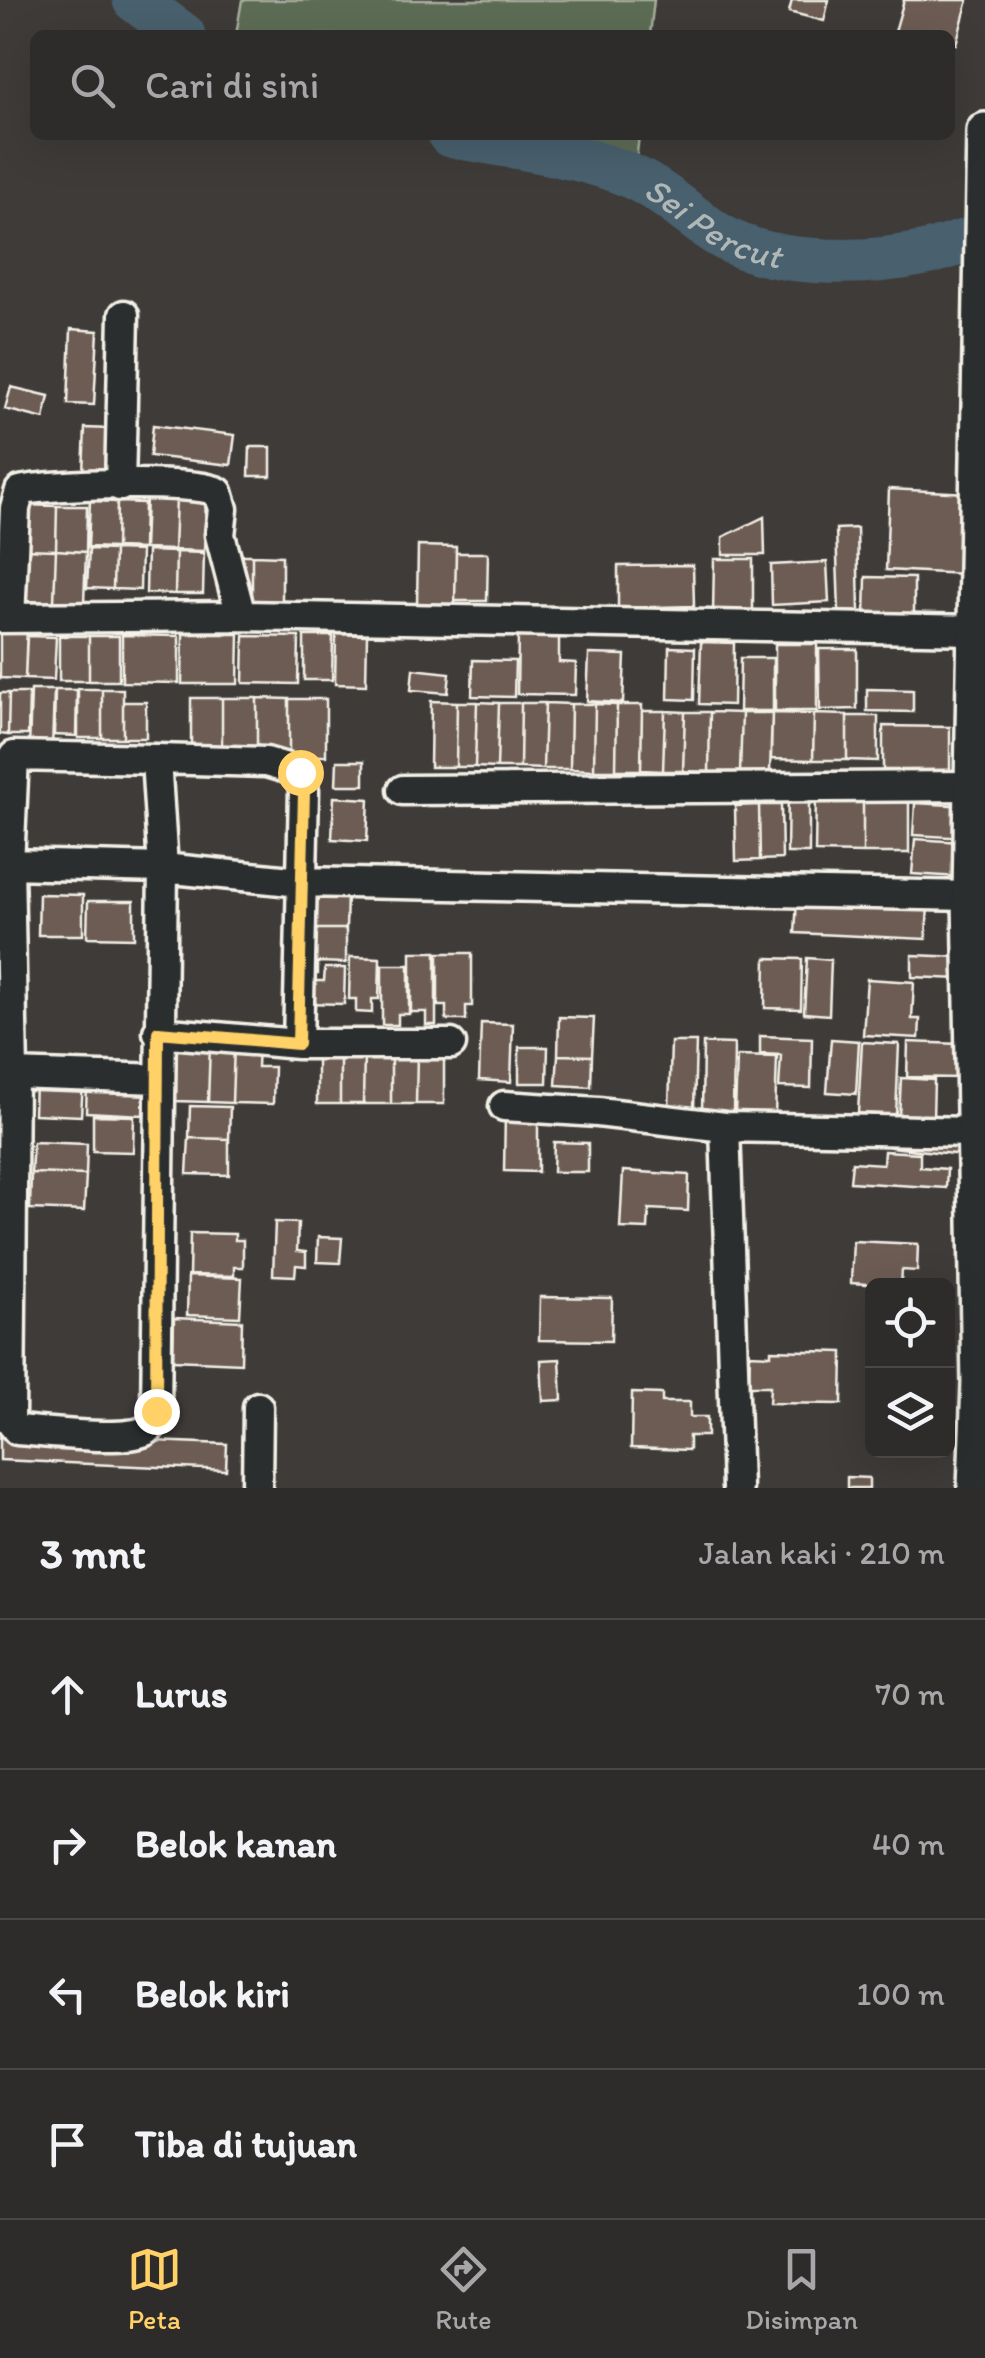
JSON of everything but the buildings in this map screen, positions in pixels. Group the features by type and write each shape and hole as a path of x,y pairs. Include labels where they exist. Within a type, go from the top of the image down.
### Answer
{"street":[{"path":"980,1477 971,896 980,686 985,134"},
{"path":"120,486 124,315"},
{"path":"241,616 220,535 224,509 218,492 201,486 120,486 20,492 16,497 5,618 241,616 978,630"},
{"path":"156,759 163,868 156,1411 152,1426 144,1432 108,1435 17,1430 10,1421 9,864 14,756 156,759 266,762 296,769 304,792 298,1044"},
{"path":"403,790 973,786"},
{"path":"9,864 163,868 301,882 971,896"},
{"path":"158,1032 298,1044 451,1044"},
{"path":"12,1074 160,1079"},
{"path":"504,1106 726,1127 974,1132"},
{"path":"726,1127 738,1488"},
{"path":"257,1488 258,1408"}],"green space":[{"path":"242,0 654,0 651,30 237,30"},
{"path":"528,140 638,140 635,172"}],"waterway":[{"name":"Sei Percut","path":"135,0 176,30"},
{"name":"Sei Percut","path":"478,140 558,154 621,172 671,200 717,234 764,253 819,261 876,260 933,251 985,235"}],"route":[{"path":"156,1411 158,1032 298,1044 304,792 300,772"}]}
